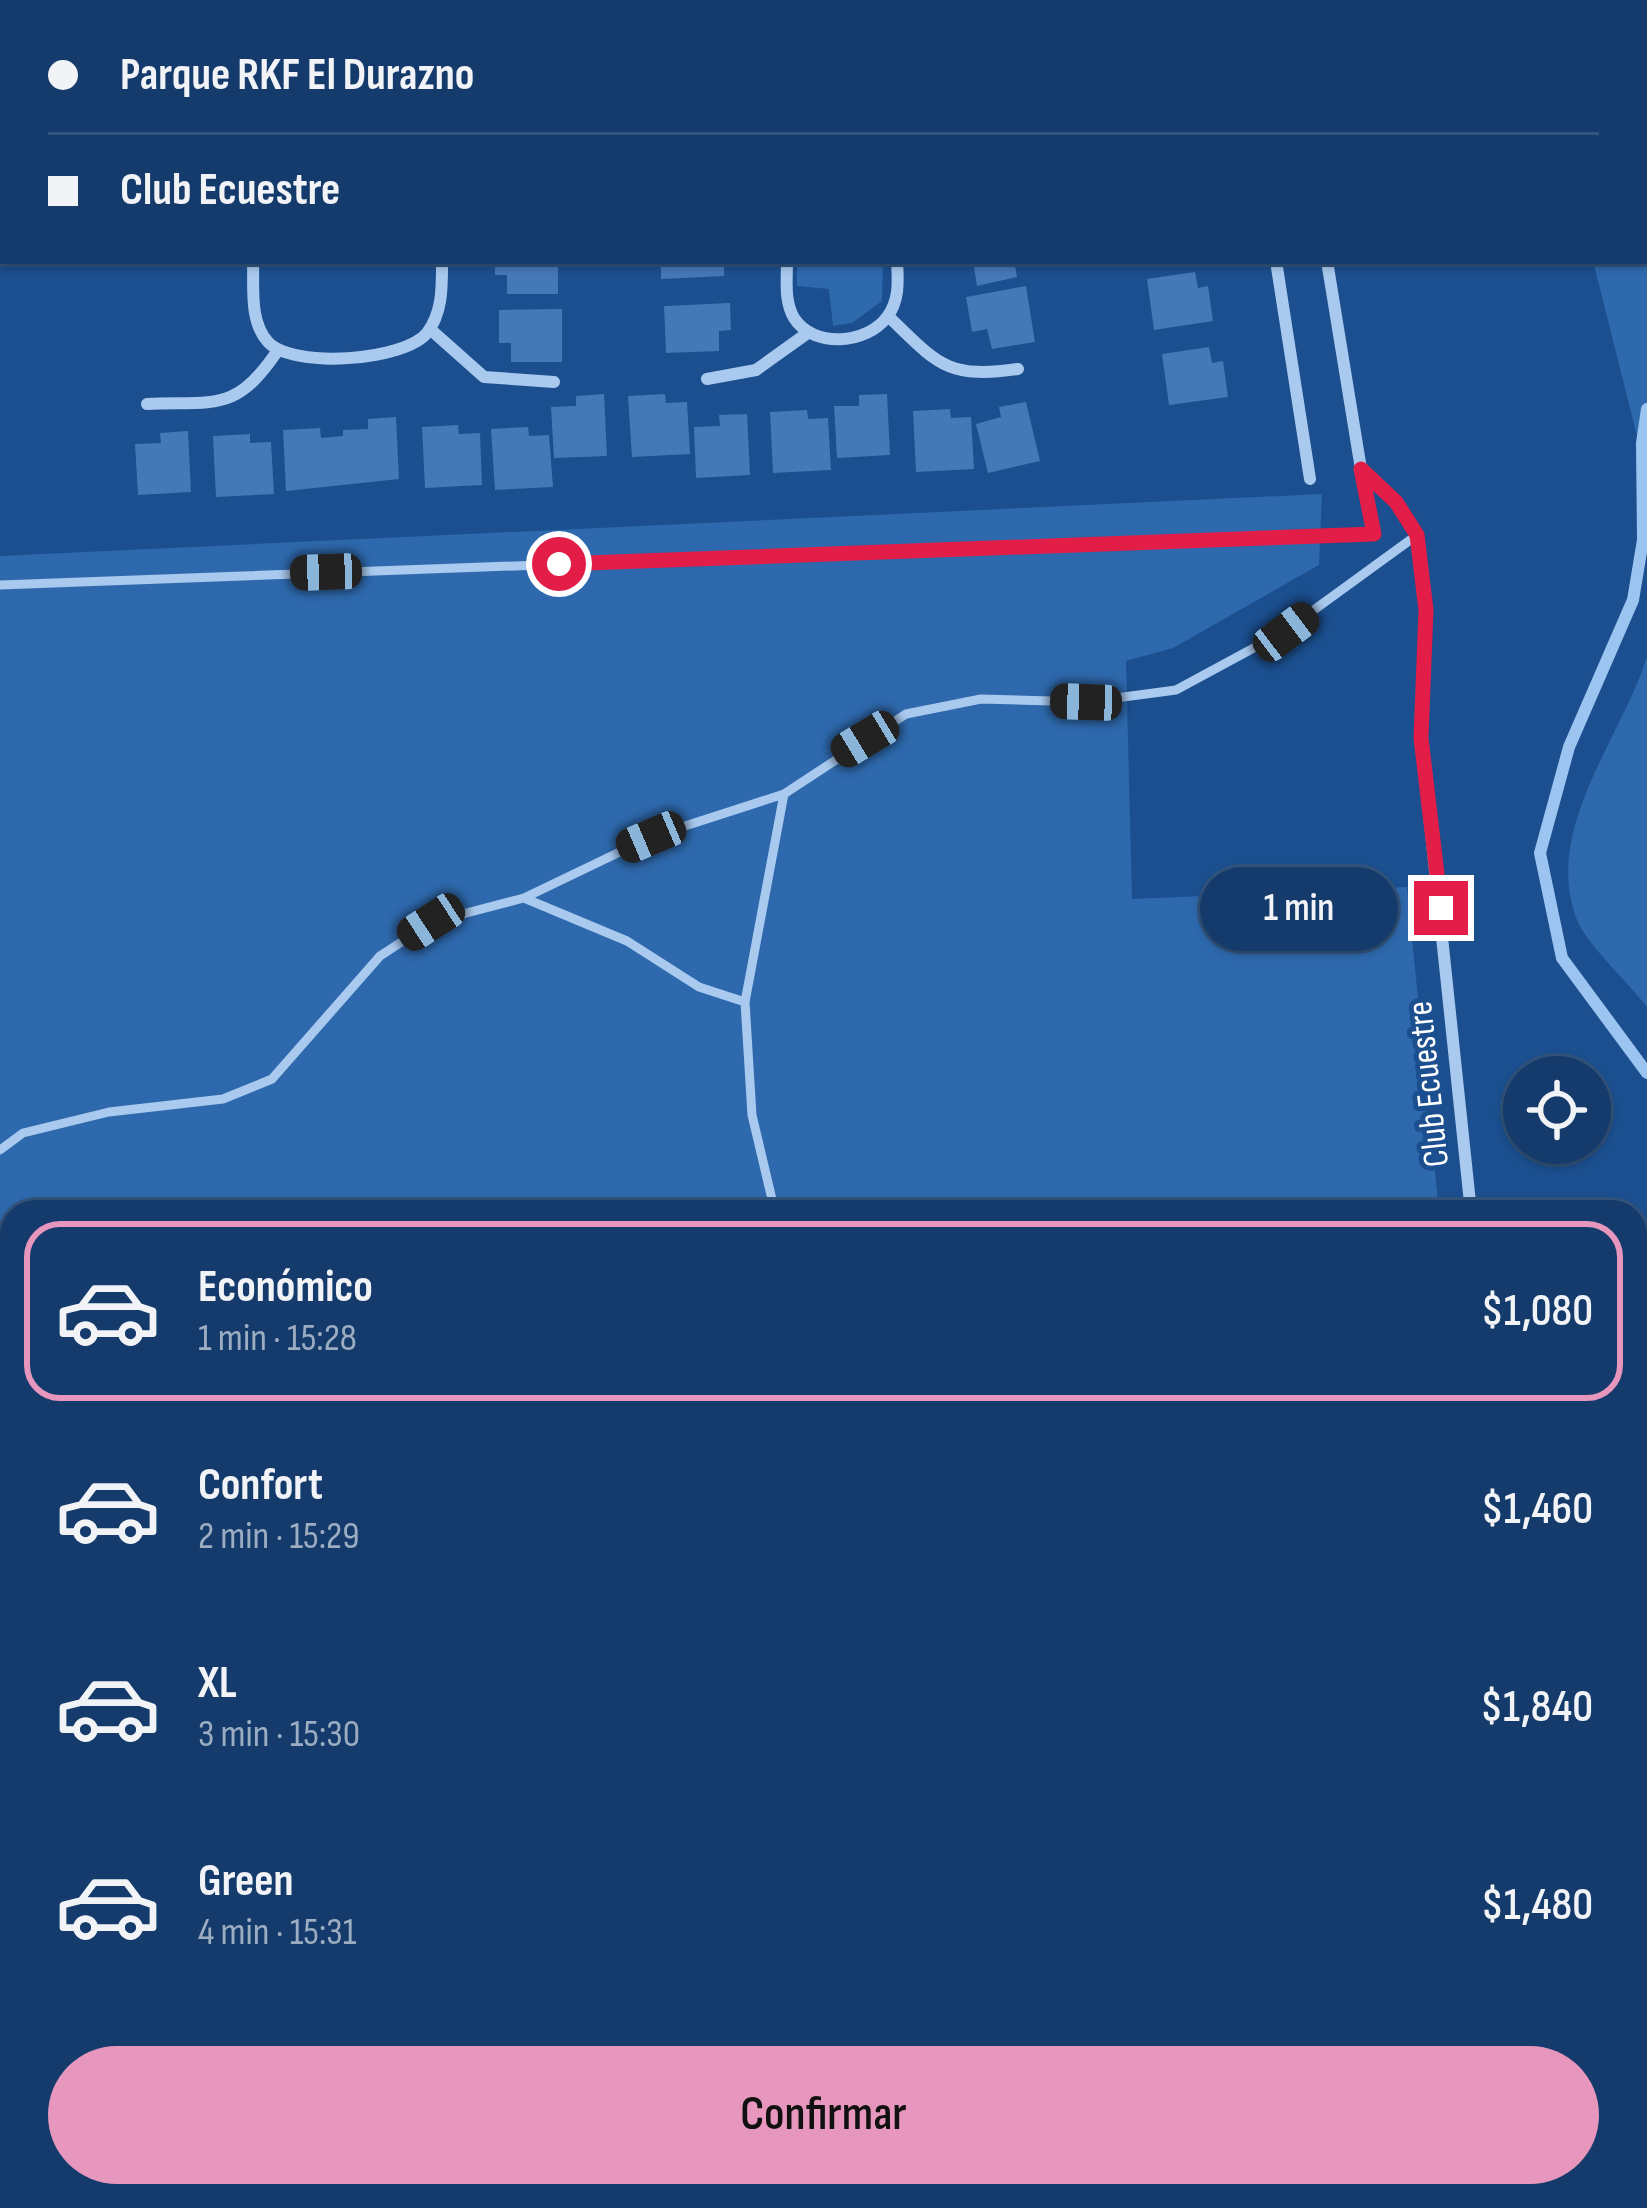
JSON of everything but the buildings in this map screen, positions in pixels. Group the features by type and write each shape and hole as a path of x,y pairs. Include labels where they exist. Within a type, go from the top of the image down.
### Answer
{"street":[{"path":"253,264 258,327 278,350 302,357 406,350 430,329 439,312 442,264"},
{"path":"787,264 789,306 809,332 846,339 876,328 888,316 898,289 897,264"},
{"path":"1276,264 1310,479"},
{"path":"1327,264 1361,469 1396,502 1417,535"},
{"path":"888,316 952,371 977,375 1018,369"},
{"path":"430,329 484,376 554,382"},
{"path":"707,379 756,370 809,332"},
{"path":"147,404 233,398 253,386 278,350"},
{"name":"Club Ecuestre","path":"1417,535 1426,610 1421,738 1470,1200"}],"lane":[{"path":"0,585 1374,534 1361,469"},
{"path":"0,1150 23,1133 109,1112 223,1099 272,1079 380,956 431,922 524,898 651,837 784,794 906,715 981,699 1086,702 1176,691 1286,632 1417,535"},
{"path":"772,1200 752,1115 746,1002 784,794"},
{"path":"524,898 627,940 699,987 746,1002"}],"shaded area":[{"path":"797,264 883,264 882,301 852,323 833,326 829,289 797,286"},
{"path":"1594,264 1647,264 1647,476"},
{"path":"1322,494 1319,565 1173,648 1126,661 1132,899 1407,887 1438,1200 0,1200 0,556"},
{"path":"1647,657 1647,1007 1582,930 1569,886 1577,819"}],"waterway":[{"path":"1647,409 1642,443 1643,540 1633,600 1569,747 1540,853 1562,958 1647,1073"}],"route":[{"path":"559,564 1374,534 1361,469 1396,502 1417,535 1426,610 1421,738 1441,908"}]}
